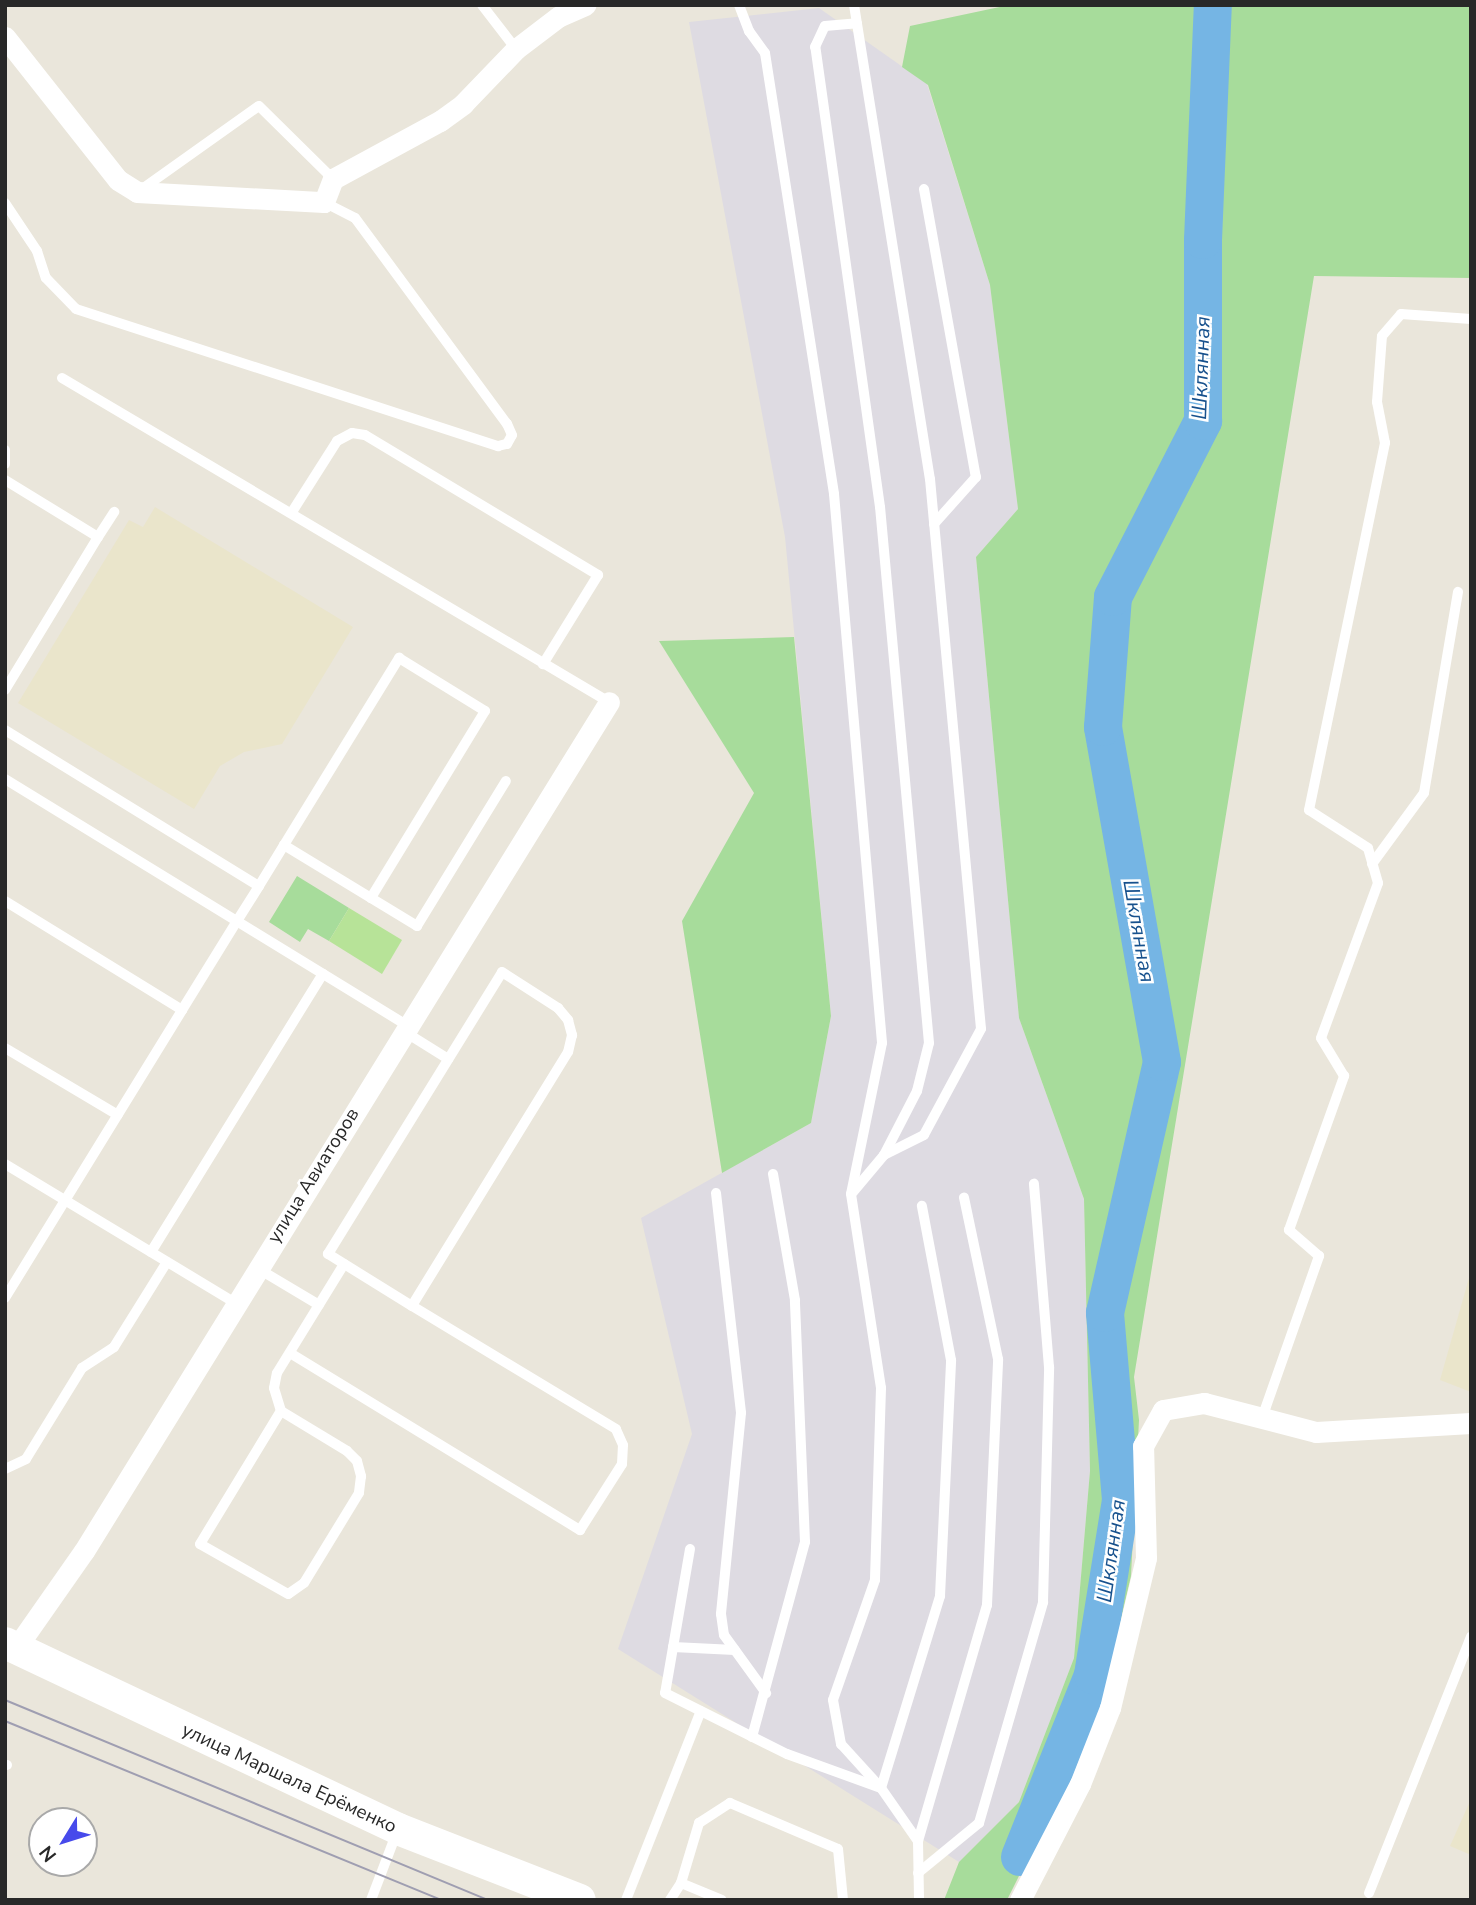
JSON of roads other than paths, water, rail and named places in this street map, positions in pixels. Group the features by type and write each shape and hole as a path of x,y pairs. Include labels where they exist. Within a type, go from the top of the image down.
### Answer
{"main road":[{"name":"улица Маршала Ерёменко","path":"9,1651 398,1829 580,1900"}],"street":[{"path":"6,38 118,180 137,192 324,202 332,178 440,121 463,104 516,49 558,17 585,5"},
{"name":"улица Авиаторов","path":"9,1651 84,1551 609,702"},
{"path":"1020,1900 1080,1784 1110,1708 1146,1558 1143,1446 1163,1410 1204,1403 1316,1432 1471,1423"}],"lane":[{"path":"482,5 516,49"},
{"path":"739,5 749,31 765,53 834,494 882,1043 851,1194 881,1388 875,1580 833,1700 841,1744 881,1787 918,1841"},
{"path":"854,5 934,523 981,1029 924,1135 884,1155"},
{"path":"851,1194 884,1155 917,1091 929,1043 880,507 815,47 825,26 857,23"},
{"path":"137,192 259,107 332,178"},
{"path":"924,189 976,477 934,523"},
{"path":"5,204 37,251 46,278 76,309 498,446 507,444 512,435 507,424 355,218 324,202"},
{"path":"1262,1418 1320,1256 1289,1230 1344,1076 1321,1038 1378,883 1368,848 1309,810 1385,443 1377,402 1382,336 1402,314 1471,319"},
{"path":"62,378 609,702"},
{"path":"292,512 337,441 352,433 365,435 575,561 598,575 543,664"},
{"path":"5,450 5,464"},
{"path":"5,480 98,537"},
{"path":"5,690 114,512"},
{"path":"1373,864 1424,793 1458,592"},
{"path":"7,1291 399,658 485,711 371,898"},
{"path":"5,730 259,886"},
{"path":"5,779 323,974 448,1059"},
{"path":"284,845 417,926 506,781"},
{"path":"5,901 182,1010"},
{"path":"289,1353 580,1530 622,1464 623,1446 616,1429 412,1306 328,1254 502,972 558,1008 568,1020 568,1052 412,1306"},
{"path":"151,1252 323,974"},
{"path":"5,1048 118,1115"},
{"path":"5,1164 235,1303"},
{"path":"752,1737 805,1542 795,1300 773,1174"},
{"path":"918,1873 979,1823 1043,1602 1049,1367 1034,1184"},
{"path":"716,1193 741,1413 721,1614 724,1635 765,1693"},
{"path":"919,1900 918,1841 987,1605 998,1359 964,1198"},
{"path":"881,1787 940,1596 951,1360 922,1206"},
{"path":"5,1469 26,1459 82,1368 114,1347 167,1262"},
{"path":"281,1411 200,1544 288,1594 304,1583 359,1493 361,1476 357,1461 347,1451 281,1411 274,1388 289,1353 344,1264"},
{"path":"257,1268 319,1305"},
{"path":"690,1549 665,1693 787,1754 881,1787"},
{"path":"1369,1894 1471,1637"},
{"path":"673,1647 735,1650"},
{"path":"626,1900 701,1711"},
{"path":"670,1900 681,1883 699,1823 730,1803 838,1849 844,1900"},
{"path":"371,1900 398,1829"},
{"path":"681,1883 722,1900"}],"waterway":[{"name":"Шклянная","path":"1020,1857 1093,1675 1121,1500 1105,1313 1162,1062 1103,727 1113,597 1203,421 1203,240 1213,5"}],"tram line":[{"path":"5,1700 488,1900"},
{"path":"5,1721 442,1900"}]}
